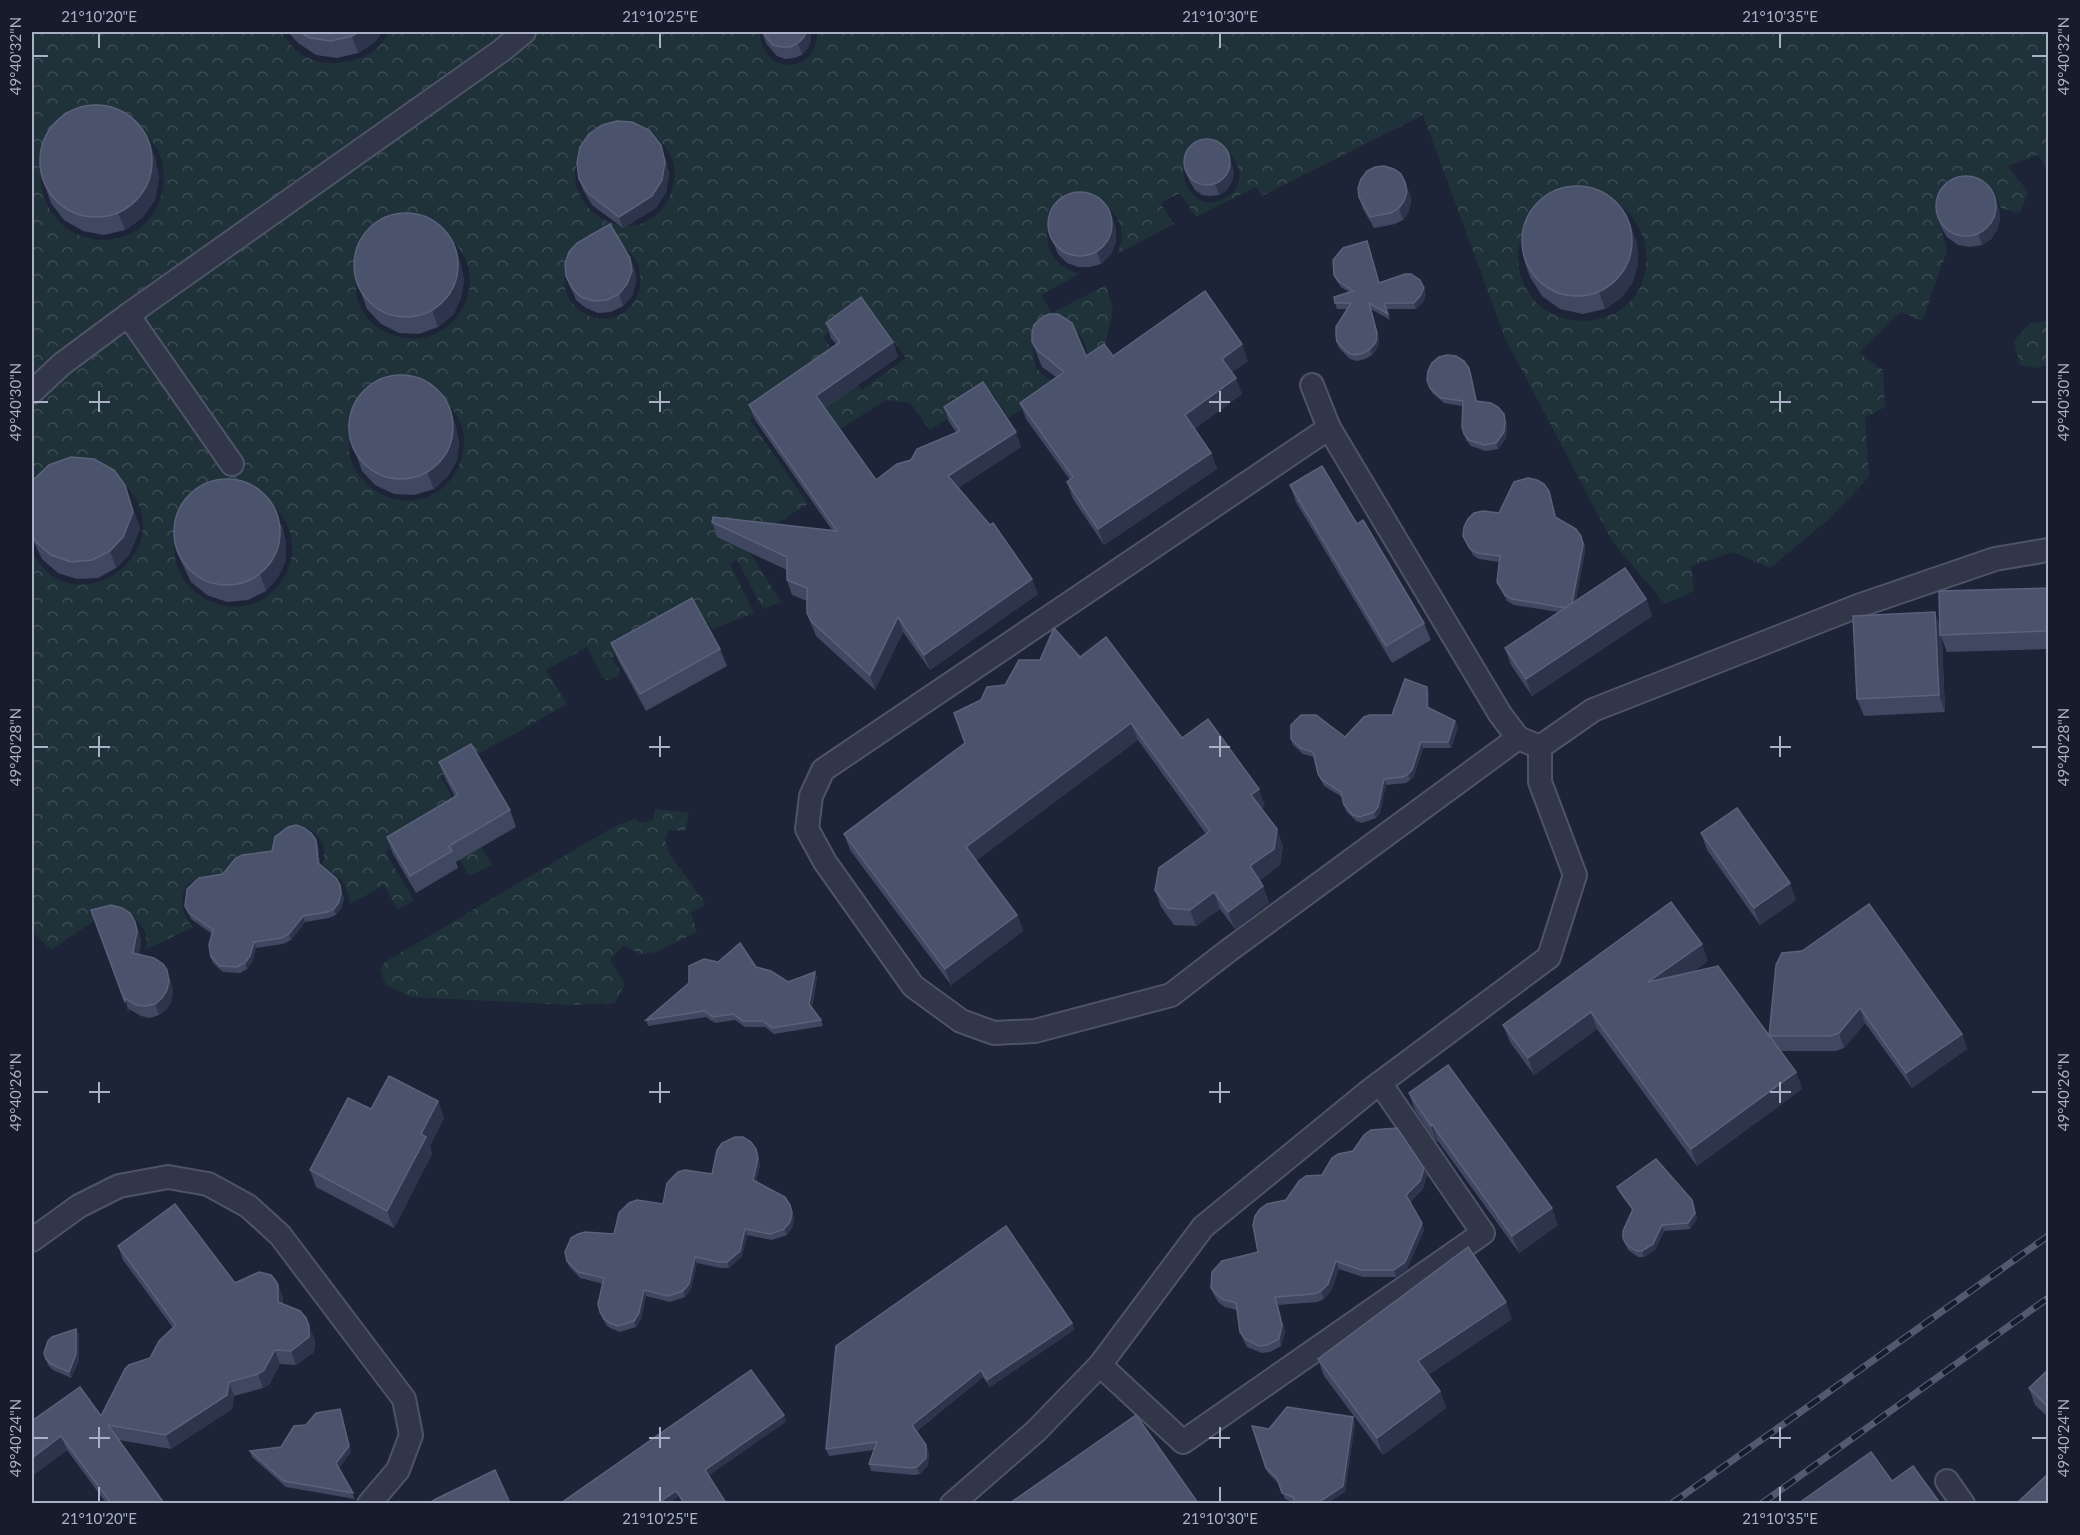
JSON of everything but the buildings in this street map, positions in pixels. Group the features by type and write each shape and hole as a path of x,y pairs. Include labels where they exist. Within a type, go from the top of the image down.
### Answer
{"lane":[{"path":"32,392 62,364 128,315 501,51 524,32"},
{"path":"128,315 232,464"},
{"path":"1312,385 1329,428 1500,714 1518,738 1540,747"},
{"path":"1329,428 823,770 811,796 807,829 825,862 913,986 961,1021 994,1033 1035,1031 1171,995 1518,738"},
{"path":"1540,747 1593,710 1858,606 1995,560 2049,550"},
{"path":"952,1503 1036,1431 1100,1365 1203,1227 1380,1083 1549,957 1575,875 1540,782 1540,747"},
{"path":"1100,1365 1183,1442 1483,1233 1380,1083"},
{"path":"32,1240 79,1206 119,1186 168,1177 208,1184 248,1206 280,1235 404,1399 411,1435 399,1470 369,1503"},
{"path":"1947,1481 1963,1503"}],"green space":[{"path":"32,32 281,32 293,47 312,60 335,63 347,62 369,54 380,45 389,32 519,32 32,384","holes":["126,121 146,136 158,150 164,180 159,203 146,223 125,236 96,240 82,237 70,231 60,222 45,199 41,181 44,157"]},
{"path":"530,32 760,32 762,46 769,56 789,65 799,63 808,57 815,46 817,32 2048,32 2048,170 2037,155 2008,166 2028,192 2021,211 2018,213 2001,208 1996,197 1987,190 1937,214 1947,251 1922,321 1901,312 1859,353 1883,370 1885,407 1865,418 1869,477 1828,520 1770,568 1733,552 1691,566 1694,591 1665,604 1612,541 1505,338 1423,115 1262,196 1256,187 1196,217 1180,193 1160,203 1174,224 1117,254 1122,232 1118,220 1103,203 1052,216 1047,229 1048,246 1051,253 1067,269 1081,273 1041,295 1052,313 1106,285 1113,311 1103,354 1085,364 1086,345 1081,336 1071,328 1065,325 1036,338 1033,354 1037,369 1048,378 1065,379 1009,418 991,391 930,430 910,403 886,400 840,429 806,381 750,420 808,504 744,543 781,602 763,609 737,560 730,564 754,613 712,629 698,609 612,658 619,670 619,676 607,680 603,678 587,647 546,670 567,704 440,776 492,865 469,876 436,821 385,852 414,900 398,910 384,885 350,904 341,879 331,872 317,872 324,859 323,846 318,836 309,829 298,826 287,828 277,836 270,851 241,857 231,864 224,879 199,879 186,887 182,900 183,908 193,927 145,950 147,942 145,931 138,921 129,915 103,915 51,950 32,931 32,551 50,574 72,584 95,583 116,573 133,556 142,534 140,510 125,484 101,470 32,501 32,400 133,316","holes":["638,128 652,135 667,149 673,163 674,184 666,203 652,218 643,223 619,225 607,221 588,207 581,198 575,170 579,157","1219,146 1233,158 1240,174 1236,189 1230,195 1221,200 1204,202 1192,194 1187,187 1183,171 1184,163","1593,194 1619,204 1637,225 1646,251 1643,281 1629,303 1609,316 1585,321 1560,317 1539,305 1524,284 1518,254 1525,227","434,229 453,242 466,259 470,278 467,297 459,314 445,328 428,336 408,338 386,332 369,320 359,305 356,266","620,244 632,254 638,265 639,291 636,299 624,312 607,319 599,318 584,313 567,296 565,274 569,261","868,305 906,358 862,390 823,337","429,390 451,408 461,422 463,430 463,450 458,467 449,482 437,492 408,501 392,499 377,492 363,480 356,470 349,451 351,428","251,492 275,507 289,528 292,550 287,571 276,589 259,601 238,607 216,604 188,585 178,567 174,553 176,537 183,518"]},
{"path":"2048,321 2048,365 2035,368 2020,365 2014,341 2030,323"},
{"path":"655,809 689,813 685,831 669,830 665,840 670,855 706,904 691,913 697,932 656,952 640,954 624,945 610,960 625,984 615,1003 572,1005 411,997 386,985 380,970 385,962 615,826 635,819 641,823 653,820"}],"railway":[{"path":"1671,1504 2048,1236"},
{"path":"1761,1504 2048,1298"}]}
